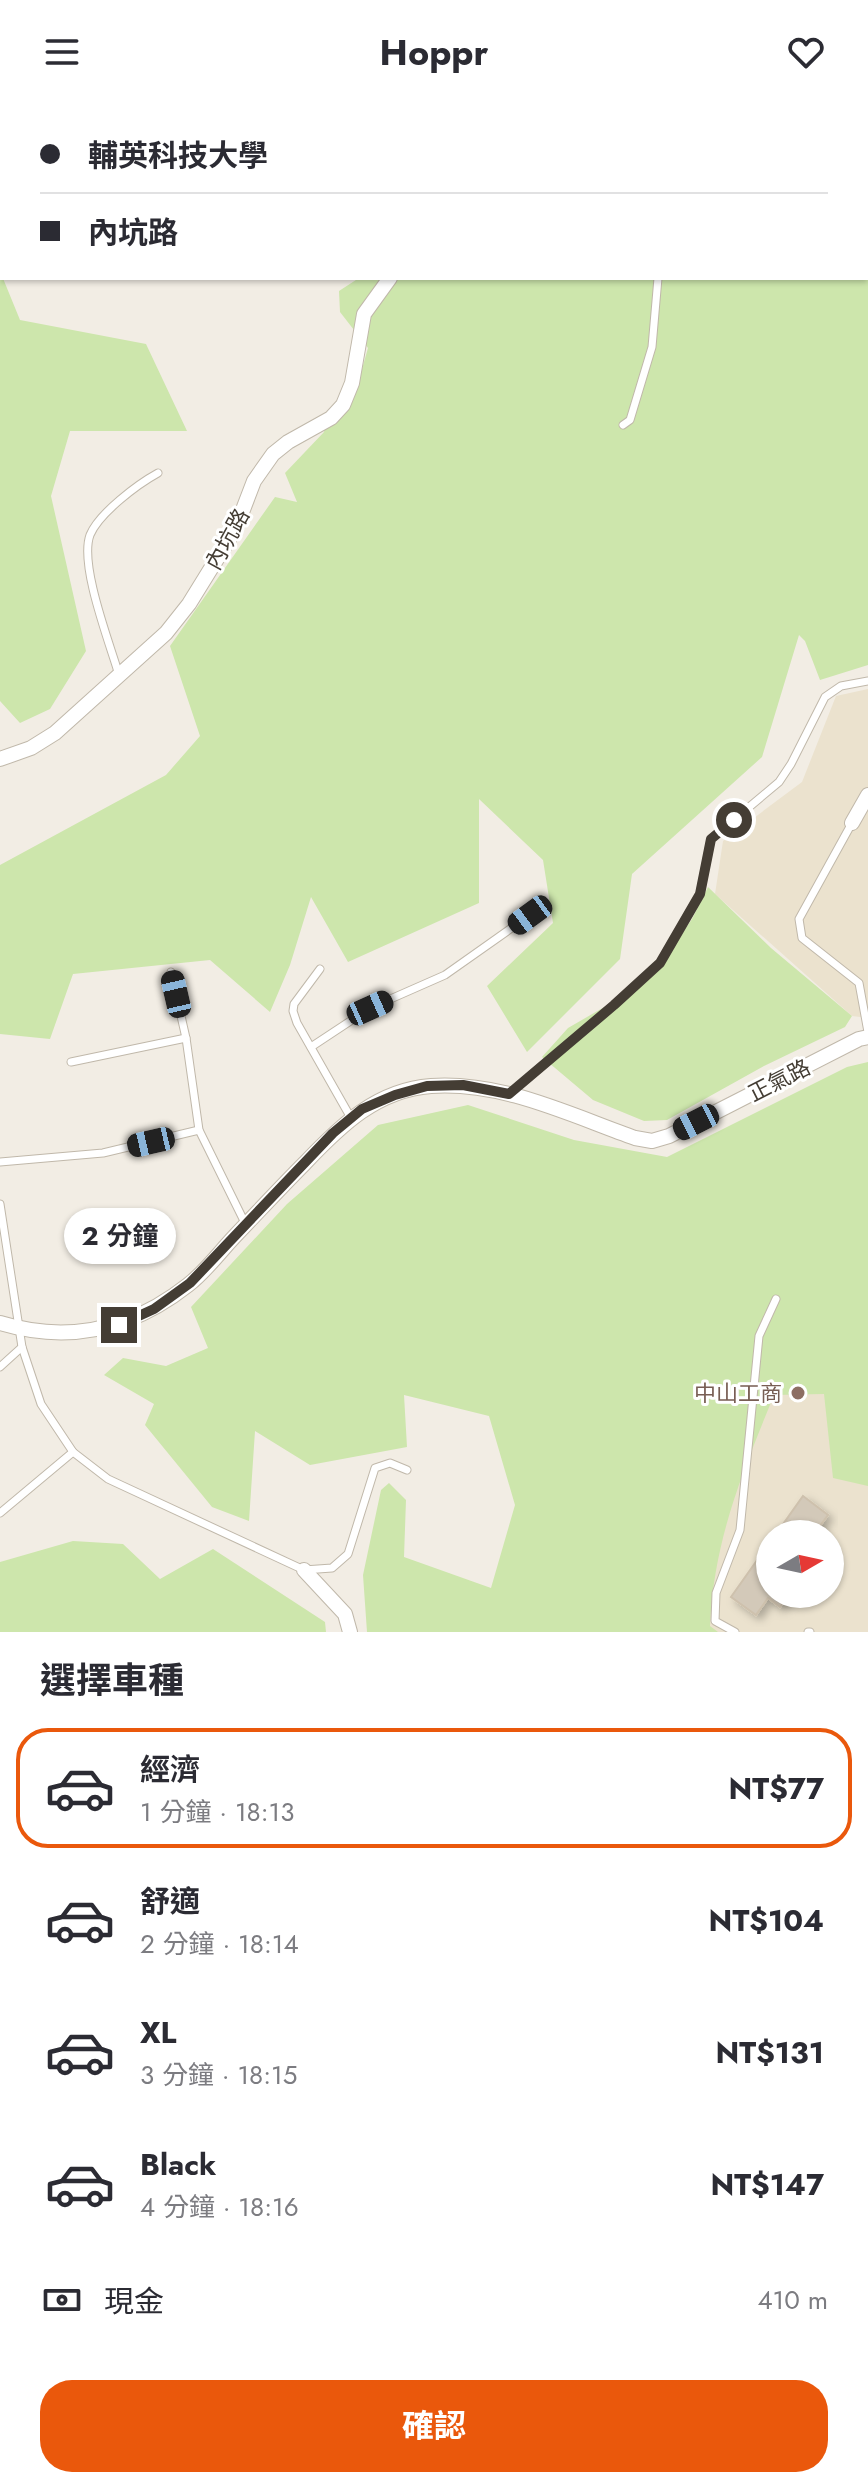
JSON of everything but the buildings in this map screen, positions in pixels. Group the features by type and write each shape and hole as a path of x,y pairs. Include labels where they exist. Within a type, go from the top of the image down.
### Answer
{"street":[{"name":"內坑路","path":"0,759 31,748 55,733 166,633 189,604 236,528 254,481 273,454 331,418 343,405 352,383 364,314 389,280"},
{"path":"852,823 868,795"},
{"name":"正氣路","path":"509,1094 635,1138 652,1141 669,1136 868,1035"},
{"path":"0,1323 20,1329 81,1332 119,1325 154,1309 190,1283 333,1133 362,1109 427,1086 463,1085 509,1094"},
{"path":"304,1570 345,1614 350,1632"}],"lane":[{"path":"623,425 630,420 652,347 658,280"},
{"path":"119,678 89,570 88,544 91,532 121,498 158,473"},
{"path":"509,1094 660,963 700,894 711,839 779,782 825,697 841,686 868,681"},
{"path":"852,823 799,919 802,938 859,983 868,1035"},
{"path":"311,1047 370,1008 445,975 530,915"},
{"path":"320,969 294,1004 293,1011 351,1118"},
{"path":"171,972 186,1038 199,1130 246,1225"},
{"path":"71,1062 186,1038"},
{"path":"0,1162 103,1153 199,1130"},
{"path":"0,1204 22,1347 41,1404 73,1452 108,1479 304,1570 332,1568 348,1554 375,1468 390,1463 407,1470"},
{"path":"735,1632 715,1621 716,1593 740,1530 759,1336 776,1299"},
{"path":"0,1367 22,1347"},
{"path":"0,1513 73,1452"}],"shaded area":[{"path":"868,689 868,1018 852,1016 715,894 723,841 802,782 836,696"},
{"name":"中山工商","path":"868,1137 868,1632 698,1632 702,1549"}],"green space":[{"path":"0,280 4,280 20,320 146,344 187,431 70,431 51,496 86,651 50,709 20,723 0,701"},
{"path":"356,280 868,280 868,665 820,680 805,641 799,635 762,757 632,874 620,959 527,1052 487,986 553,923 543,860 479,799 479,903 348,962 311,897 290,965 270,1012 210,960 73,974 50,1039 0,1034 0,865 166,775 200,736 170,646 275,497 297,502 285,473 324,432 327,414 360,376 368,348 340,312 339,291"},
{"path":"708,887 771,948 852,1016 845,1027 764,1066 667,1120 644,1121 593,1100 542,1057 568,1028 613,1002 665,958 692,919"},
{"path":"868,1062 868,1486 833,1478 824,1394 774,1395 741,1480 717,1564 710,1626 718,1632 367,1632 363,1575 381,1490 389,1483 406,1500 404,1557 491,1588 515,1505 489,1416 404,1395 407,1447 310,1465 255,1431 249,1521 212,1507 145,1425 154,1404 104,1375 123,1358 166,1366 208,1348 191,1307 287,1204 378,1125 468,1105 574,1140 667,1157 847,1067"},
{"path":"73,1541 123,1544 160,1579 213,1549 325,1622 326,1632 0,1632 0,1562"}],"place":[{"name":"中山工商","path":"798,1393"}],"route":[{"path":"119,1325 154,1309 190,1283 333,1133 362,1109 427,1086 463,1085 509,1094 660,963 700,894 711,839 734,820"}]}
